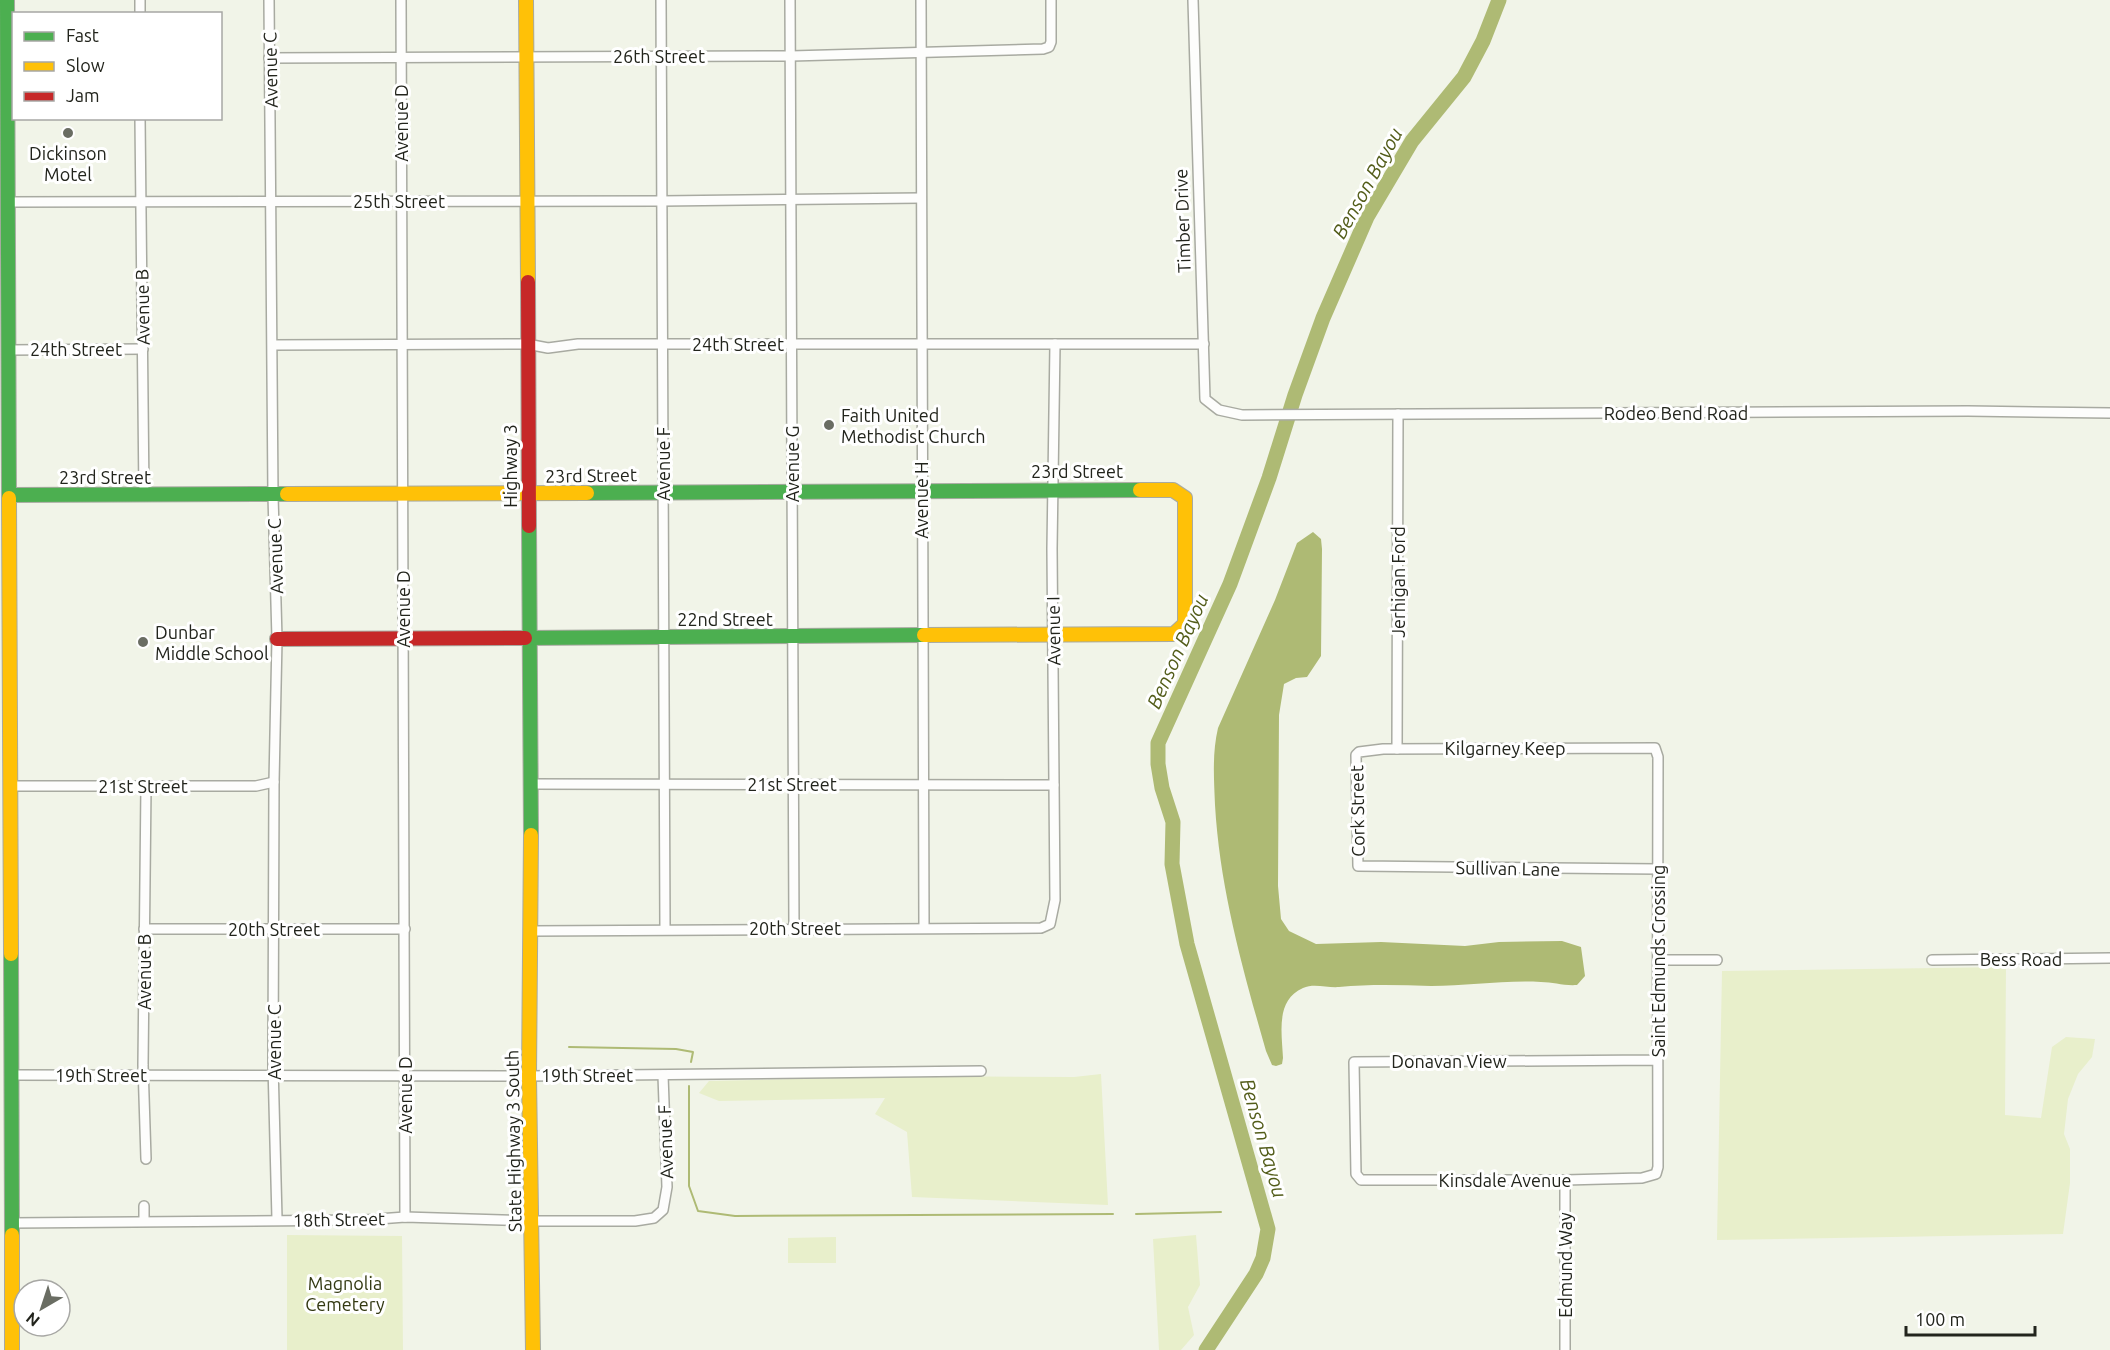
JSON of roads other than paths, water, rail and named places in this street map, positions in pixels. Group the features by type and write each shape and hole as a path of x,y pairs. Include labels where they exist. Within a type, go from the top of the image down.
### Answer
{"street":[{"path":"7,0 12,1350"},
{"name":"Avenue C","path":"269,0 273,495 277,639 274,782 274,1075 277,1220"},
{"name":"Avenue D","path":"401,0 405,1217"},
{"name":"Highway 3","path":"526,0 532,931"},
{"name":"Avenue F","path":"661,0 665,929"},
{"name":"Avenue G","path":"790,0 794,928"},
{"name":"Avenue H","path":"921,0 924,927"},
{"name":"26th Street","path":"269,58 791,56 1048,47 1051,0"},
{"name":"Timber Drive","path":"1193,0 1205,399 1219,410 1242,415"},
{"name":"Avenue B","path":"140,120 144,495"},
{"name":"25th Street","path":"7,202 662,201 921,198"},
{"name":"24th Street","path":"273,345 527,345 548,348 578,344 1204,344"},
{"name":"Avenue I","path":"1052,917 1054,900 1055,344"},
{"name":"24th Street","path":"9,350 143,349"},
{"name":"Rodeo Bend Road","path":"1242,415 1962,411 2110,414"},
{"name":"Jerhigan Ford","path":"1397,749 1398,414"},
{"name":"23rd Street","path":"9,495 402,495 1053,488 1173,490 1181,493 1185,498 1185,624 1174,634"},
{"name":"22nd Street","path":"277,639 1174,634"},
{"name":"Kilgarney Keep","path":"1356,755 1368,750 1397,749 1655,748"},
{"name":"Saint Edmunds Crossing","path":"1655,748 1658,757 1656,1174"},
{"name":"Cork Street","path":"1356,755 1358,866"},
{"name":"21st Street","path":"11,786 256,786 274,782"},
{"name":"21st Street","path":"530,784 1054,785"},
{"name":"Avenue B","path":"146,786 143,1075 146,1159"},
{"name":"Sullivan Lane","path":"1358,866 1658,869"},
{"name":"20th Street","path":"532,931 1041,928 1050,924 1052,917"},
{"name":"20th Street","path":"144,929 405,929"},
{"name":"State Highway 3 South","path":"532,931 529,1076 533,1350"},
{"name":"Bess Road","path":"1932,960 2110,958"},
{"path":"1658,960 1717,960"},
{"name":"Donavan View","path":"1356,1174 1354,1062 1657,1060"},
{"name":"19th Street","path":"12,1075 529,1076 981,1071"},
{"name":"Avenue F","path":"663,1075 667,1187 663,1210"},
{"name":"Kinsdale Avenue","path":"1356,1174 1361,1180 1565,1180 1642,1178 1656,1174"},
{"name":"Edmund Way","path":"1565,1180 1565,1350"},
{"path":"144,1206 144,1221"},
{"name":"18th Street","path":"12,1222 365,1220 405,1217 532,1221 644,1220 654,1218 663,1210"}],"waterway":[{"name":"Benson Bayou","path":"1206,1350 1256,1274 1263,1258 1268,1229 1187,944 1172,864 1173,822 1162,788 1158,764 1158,743 1230,584 1269,478 1295,395 1323,318 1367,217 1412,141 1464,77 1483,41 1499,0"},
{"path":"569,1047 676,1049 693,1052 691,1062"},
{"path":"689,1086 689,1186 698,1211 735,1216 1113,1214"},
{"path":"1136,1214 1221,1212"}],"place":[{"name":"Dickinson Motel","path":"68,133"},
{"name":"Faith United Methodist Church","path":"829,425"},
{"name":"Dunbar Middle School","path":"143,642"}],"park label":[{"name":"Magnolia Cemetery","path":"345,1293"}]}
